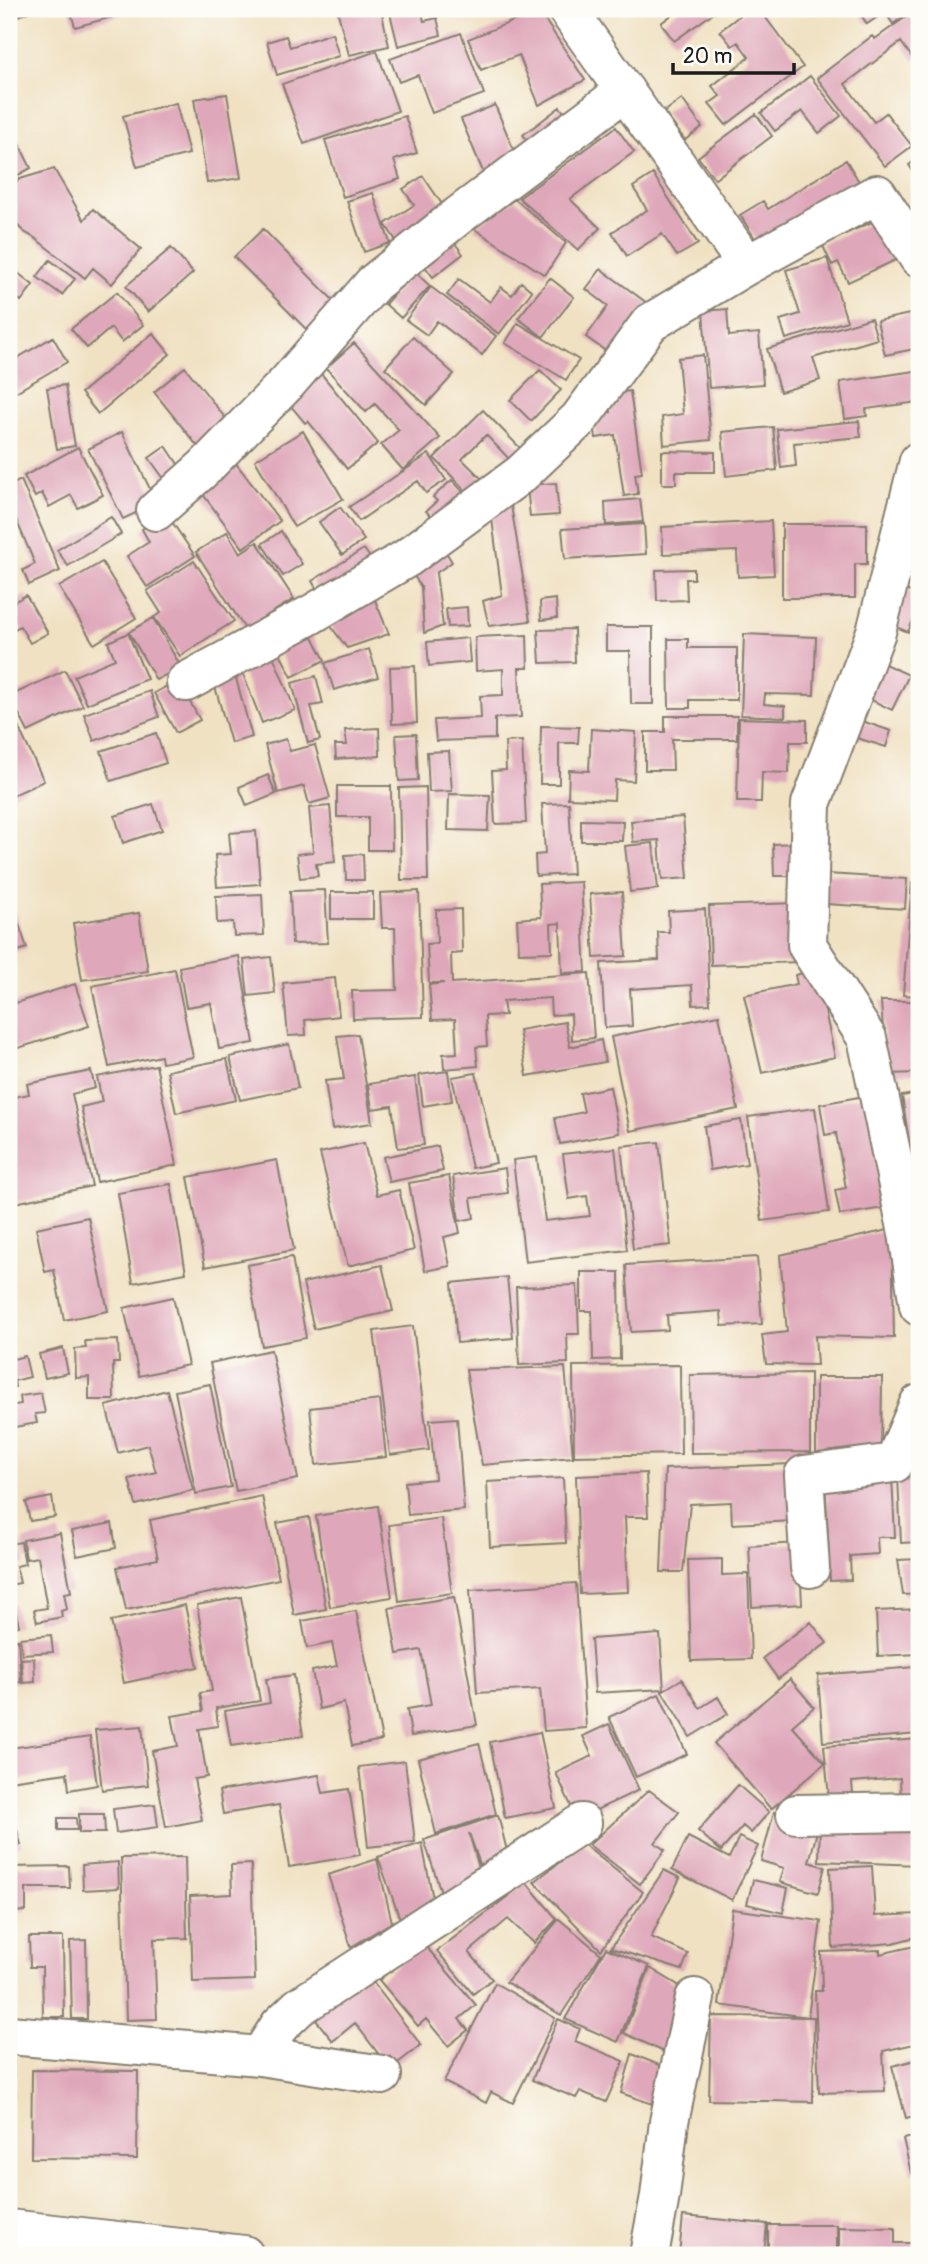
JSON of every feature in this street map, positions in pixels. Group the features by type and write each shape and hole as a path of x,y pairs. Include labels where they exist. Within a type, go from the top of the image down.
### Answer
{"street":[{"path":"567,9 747,265"},
{"path":"156,511 204,468 287,383 374,283 458,216 625,91"},
{"path":"186,682 312,614 407,558 468,514 521,474 579,419 650,323 747,265 877,194 919,258"},
{"path":"919,461 876,632 811,804 807,945 867,1038 908,1233 919,1306"},
{"path":"810,1568 804,1475 894,1463 919,1404"},
{"path":"796,1814 919,1812"},
{"path":"260,2056 280,2025 299,2007 582,1823"},
{"path":"649,2255 660,2196 669,2122 695,1998"},
{"path":"9,2035 260,2056 382,2075"},
{"path":"9,2229 244,2255"}],"building":[{"path":"10,9 35,9 14,18"},
{"path":"70,9 121,9 123,14 75,27"},
{"path":"355,9 381,9 389,46 349,55 338,13"},
{"path":"389,9 421,9 424,21 437,18 441,35 398,46"},
{"path":"680,9 719,9 674,41 661,23"},
{"path":"748,9 759,9 803,67 726,125 709,104 720,96 712,86 749,57 738,42 732,46 720,31"},
{"path":"857,9 914,9 893,24 885,12 867,24"},
{"path":"539,11 585,80 539,105 519,55 481,70 468,39"},
{"path":"910,14 919,26 919,56 914,60 901,42 845,84 874,122 886,113 912,146 885,166 817,78 872,36 875,39"},
{"path":"332,33 339,56 277,75 267,42 286,36 290,47"},
{"path":"461,33 484,94 432,113 418,75 399,82 390,59"},
{"path":"377,51 398,111 304,144 282,84"},
{"path":"810,76 841,116 819,133 802,111 775,131 761,113"},
{"path":"227,94 241,178 207,183 194,99"},
{"path":"682,99 702,127 685,140 664,112"},
{"path":"176,103 189,154 137,167 123,116"},
{"path":"495,105 520,165 486,179 461,119"},
{"path":"560,107 570,120 534,149 523,135"},
{"path":"756,114 772,136 715,179 698,157"},
{"path":"405,116 417,153 394,160 400,179 343,197 325,140"},
{"path":"9,123 31,168 9,180"},
{"path":"616,127 634,152 570,199 600,228 578,250 519,198"},
{"path":"919,158 919,180 909,165"},
{"path":"846,160 861,185 761,248 740,215 763,201 768,209"},
{"path":"54,169 84,220 93,209 141,249 112,284 93,268 85,278 24,232 9,217 9,187 20,179"},
{"path":"653,174 698,244 677,256 662,234 627,256 612,232 647,210 633,187"},
{"path":"423,176 446,210 397,242 385,224 414,205 403,189"},
{"path":"373,193 390,243 364,252 347,201"},
{"path":"515,199 566,243 545,275 473,228"},
{"path":"879,219 898,259 848,282 838,262 832,265 822,244"},
{"path":"263,229 335,302 307,330 234,257"},
{"path":"454,242 463,254 433,277 424,265"},
{"path":"171,248 193,273 148,312 126,286"},
{"path":"827,258 847,321 786,339 780,320 800,314 786,270"},
{"path":"50,260 75,279 62,295 37,277"},
{"path":"9,266 33,285 21,301 9,291"},
{"path":"601,269 651,306 614,357 586,337 608,306 586,289"},
{"path":"414,271 430,286 401,318 385,304"},
{"path":"550,278 574,297 543,337 518,318"},
{"path":"459,279 490,302 501,287 512,295 521,282 532,291 499,334 447,295"},
{"path":"431,287 496,336 482,355 437,321 427,335 406,320"},
{"path":"117,292 143,325 122,342 111,328 87,348 71,329"},
{"path":"727,309 729,336 759,333 763,384 709,388 703,311"},
{"path":"919,312 919,348 885,355 877,321"},
{"path":"871,318 877,339 813,358 820,380 780,392 767,349"},
{"path":"518,323 579,360 566,380 505,343"},
{"path":"153,333 170,354 98,414 81,393"},
{"path":"53,337 67,362 9,396 9,363"},
{"path":"413,337 454,374 426,405 385,368"},
{"path":"354,343 440,438 403,470 381,445 399,430 375,404 366,412 326,368"},
{"path":"703,355 711,440 664,445 662,417 683,414 678,358"},
{"path":"185,367 234,429 203,453 154,392"},
{"path":"540,370 561,390 531,421 510,400"},
{"path":"319,371 378,443 347,469 308,421 305,423 285,399"},
{"path":"915,371 919,402 866,409 867,416 845,419 840,382"},
{"path":"65,385 75,446 57,449 47,388"},
{"path":"630,391 642,473 635,474 638,494 624,496 615,435 596,438 593,414 611,412 608,394"},
{"path":"483,410 528,456 517,467 486,435 462,459 491,488 477,502 434,458"},
{"path":"859,421 861,437 794,443 796,466 781,468 777,429"},
{"path":"773,427 777,470 726,476 722,432"},
{"path":"303,431 343,499 294,527 255,460"},
{"path":"122,432 157,503 123,519 88,449"},
{"path":"166,446 186,476 170,487 149,458"},
{"path":"78,447 103,495 78,508 71,495 49,507 42,493 35,497 24,476"},
{"path":"662,451 715,452 715,472 676,472 676,484 662,484"},
{"path":"429,454 446,480 426,493 418,481 359,521 349,507"},
{"path":"232,458 280,521 243,548 196,485"},
{"path":"21,480 60,571 29,585 23,570 35,564 13,512 9,514 9,486"},
{"path":"452,480 472,501 442,528 426,511 437,501 433,497"},
{"path":"556,483 559,515 530,517 527,485"},
{"path":"509,493 530,621 489,626 483,601 502,595 491,511"},
{"path":"640,499 643,522 606,525 605,502"},
{"path":"340,507 364,540 342,555 319,522"},
{"path":"166,513 195,556 147,587 127,556 149,542 142,529"},
{"path":"111,517 121,534 68,566 57,550"},
{"path":"771,521 774,575 738,577 737,551 663,554 662,527"},
{"path":"644,524 646,554 565,559 562,529"},
{"path":"782,524 867,524 867,564 855,564 855,598 782,598"},
{"path":"281,531 302,564 283,576 262,544"},
{"path":"227,532 240,553 257,542 294,599 245,629 196,552"},
{"path":"441,544 452,562 436,573 443,626 424,633 421,587 407,565"},
{"path":"364,549 377,568 319,593 312,581"},
{"path":"194,561 234,621 180,656 154,617 161,613 147,591"},
{"path":"102,562 136,618 94,644 59,587"},
{"path":"694,569 694,579 686,579 687,600 657,601 656,570"},
{"path":"370,588 389,634 347,648 324,617"},
{"path":"906,590 919,596 919,620 914,618 908,632 891,625"},
{"path":"26,595 48,633 30,643 20,626 9,632 9,605"},
{"path":"556,599 557,618 541,620 540,601"},
{"path":"467,607 468,626 448,627 446,609"},
{"path":"153,618 181,667 156,680 129,632"},
{"path":"308,627 325,660 292,677 275,644"},
{"path":"606,627 653,627 653,704 631,704 630,651 606,651"},
{"path":"574,629 575,662 540,663 538,630"},
{"path":"128,633 147,679 87,704 74,676 115,659 108,642"},
{"path":"744,634 816,637 814,695 765,694 764,704 785,706 785,717 741,715"},
{"path":"527,635 528,668 519,668 521,717 495,718 495,739 436,741 434,720 481,718 480,696 503,695 503,669 476,671 475,637"},
{"path":"468,638 470,662 429,666 427,642"},
{"path":"668,639 688,639 688,648 737,648 737,700 690,700 690,708 669,708"},
{"path":"369,649 378,677 334,690 325,663"},
{"path":"272,653 295,710 262,723 240,666"},
{"path":"878,661 909,675 892,710 861,695"},
{"path":"415,666 417,723 392,724 390,667"},
{"path":"65,670 83,706 28,732 10,696"},
{"path":"234,671 252,737 231,743 212,676"},
{"path":"316,676 323,704 311,706 320,740 308,743 292,683"},
{"path":"178,680 200,720 176,733 154,693"},
{"path":"150,691 159,717 94,741 84,714"},
{"path":"13,716 44,781 9,797 9,718"},
{"path":"665,716 737,716 737,739 672,739 673,770 645,770 645,732 665,732"},
{"path":"739,718 807,720 807,742 790,742 789,773 762,772 761,802 737,802"},
{"path":"853,718 891,731 886,747 847,735"},
{"path":"541,726 579,727 578,743 559,743 559,784 540,784"},
{"path":"379,728 380,756 336,759 335,745 347,745 345,730"},
{"path":"591,729 636,732 634,781 615,780 614,800 568,798 569,770 589,771"},
{"path":"156,733 166,763 111,781 101,751"},
{"path":"416,734 418,780 399,781 396,735"},
{"path":"286,739 290,751 315,745 330,798 309,804 304,786 278,793 265,745"},
{"path":"522,741 526,823 495,824 492,771 506,770 505,742"},
{"path":"449,751 452,791 429,792 427,752"},
{"path":"268,775 276,794 247,806 239,787"},
{"path":"337,786 391,786 392,850 368,850 368,817 337,817"},
{"path":"426,787 428,880 401,880 399,788"},
{"path":"449,794 490,795 488,831 448,830"},
{"path":"569,803 573,874 536,876 535,855 545,854 542,804"},
{"path":"153,804 162,830 123,843 115,816"},
{"path":"330,806 335,862 316,864 318,876 300,878 297,854 313,852 309,808"},
{"path":"683,817 688,878 662,880 659,840 633,842 631,821"},
{"path":"581,820 623,821 622,841 581,841"},
{"path":"256,831 260,884 217,887 215,855 231,854 229,833"},
{"path":"653,843 658,889 630,892 625,846"},
{"path":"800,843 801,876 774,876 773,844"},
{"path":"363,854 364,880 346,880 345,855"},
{"path":"827,874 907,879 905,909 826,904"},
{"path":"581,882 586,972 562,973 560,923 551,924 552,952 519,953 517,919 541,917 539,884"},
{"path":"912,882 919,882 919,996 903,995"},
{"path":"325,890 328,943 292,944 290,891"},
{"path":"419,891 423,1017 353,1019 352,991 397,990 395,928 382,928 380,893"},
{"path":"331,892 373,892 373,919 331,919"},
{"path":"622,892 626,956 594,958 590,894"},
{"path":"262,894 264,935 234,936 233,922 217,923 216,896"},
{"path":"9,895 27,948 9,954"},
{"path":"798,903 800,962 711,965 709,906"},
{"path":"461,909 462,953 451,954 452,983 589,973 594,1038 572,1040 571,1014 551,1015 550,998 503,1001 505,1015 485,1016 487,1046 476,1047 478,1066 444,1069 443,1054 457,1053 455,1019 432,1020 429,985 444,983 429,983 427,944 437,943 436,910"},
{"path":"705,909 710,1004 693,1005 692,985 630,989 632,1026 605,1028 601,963 659,960 658,932 669,932 668,911"},
{"path":"139,913 148,971 82,980 73,923"},
{"path":"239,956 254,1043 219,1049 211,1003 186,1007 179,967"},
{"path":"271,957 275,993 248,996 244,960"},
{"path":"175,969 193,1057 162,1063 161,1056 109,1067 92,986"},
{"path":"816,970 835,1057 762,1073 744,995 797,984 795,975"},
{"path":"335,978 339,1016 305,1020 306,1035 288,1036 283,983"},
{"path":"75,984 89,1026 9,1051 9,1005"},
{"path":"881,1001 919,1001 919,1073 886,1074"},
{"path":"719,1015 738,1109 630,1131 611,1037"},
{"path":"565,1022 570,1047 601,1040 605,1062 527,1076 519,1030"},
{"path":"358,1034 372,1123 332,1129 325,1081 344,1079 337,1036"},
{"path":"289,1044 298,1088 240,1100 230,1057"},
{"path":"227,1059 236,1100 176,1113 167,1071"},
{"path":"156,1065 177,1165 97,1182 81,1107 102,1102 97,1077"},
{"path":"91,1071 95,1088 72,1094 92,1186 15,1203 9,1174 9,1098 29,1094 27,1084"},
{"path":"448,1071 452,1101 423,1106 419,1075"},
{"path":"476,1073 496,1163 472,1168 452,1077"},
{"path":"415,1077 424,1145 398,1148 392,1106 372,1109 368,1084"},
{"path":"610,1087 619,1133 560,1144 555,1118 584,1112 580,1093"},
{"path":"919,1093 919,1166 913,1167 902,1096"},
{"path":"870,1095 890,1207 840,1215 835,1190 846,1188 836,1133 825,1135 820,1104"},
{"path":"815,1108 829,1212 762,1221 748,1117"},
{"path":"741,1120 747,1164 710,1170 704,1126"},
{"path":"659,1142 671,1245 633,1249 621,1146"},
{"path":"364,1143 377,1195 399,1190 414,1250 348,1266 320,1153"},
{"path":"438,1146 443,1171 389,1182 383,1157"},
{"path":"615,1148 627,1250 525,1262 513,1160 537,1157 545,1221 590,1216 587,1196 569,1199 563,1154"},
{"path":"277,1160 294,1250 205,1267 188,1177"},
{"path":"505,1168 508,1193 471,1198 474,1218 459,1221 453,1176"},
{"path":"449,1176 460,1233 444,1237 450,1266 425,1271 409,1183"},
{"path":"171,1184 186,1273 133,1283 118,1193"},
{"path":"88,1217 108,1311 64,1320 54,1270 45,1272 36,1228"},
{"path":"892,1229 894,1338 815,1336 817,1365 766,1364 762,1335 787,1332 780,1255"},
{"path":"292,1257 306,1338 262,1346 247,1265"},
{"path":"757,1257 762,1324 722,1326 721,1311 667,1315 668,1330 631,1332 626,1265"},
{"path":"382,1265 393,1311 314,1329 303,1283"},
{"path":"581,1272 619,1272 620,1359 593,1360 592,1311 581,1311"},
{"path":"507,1277 513,1338 457,1343 452,1283"},
{"path":"577,1285 579,1334 567,1334 568,1363 519,1365 516,1287"},
{"path":"173,1297 188,1365 139,1376 124,1308"},
{"path":"413,1326 429,1450 390,1455 374,1331"},
{"path":"118,1340 119,1363 113,1363 114,1400 89,1400 89,1377 76,1378 75,1349 86,1348 85,1341"},
{"path":"63,1348 68,1373 45,1378 39,1354"},
{"path":"271,1350 298,1479 236,1491 210,1363"},
{"path":"25,1356 30,1377 14,1381 15,1387 9,1388 9,1360"},
{"path":"680,1365 681,1454 574,1456 573,1366"},
{"path":"565,1367 573,1457 482,1465 466,1370"},
{"path":"810,1373 810,1452 691,1453 690,1375"},
{"path":"816,1377 882,1377 881,1455 816,1455"},
{"path":"210,1384 231,1487 196,1494 175,1391"},
{"path":"167,1390 193,1490 136,1505 129,1479 156,1472 148,1445 118,1453 106,1406"},
{"path":"41,1393 45,1413 35,1414 37,1423 9,1428 9,1406 21,1404 20,1396"},
{"path":"380,1400 386,1457 316,1465 310,1408"},
{"path":"457,1418 464,1510 408,1515 405,1482 435,1479 430,1420"},
{"path":"792,1464 795,1521 732,1524 731,1502 690,1504 683,1572 661,1572 665,1469"},
{"path":"646,1473 648,1517 625,1517 628,1592 580,1594 576,1476"},
{"path":"919,1474 919,1542 901,1543 898,1476"},
{"path":"892,1476 895,1537 877,1537 878,1554 850,1556 851,1580 830,1581 825,1478"},
{"path":"563,1478 566,1543 490,1547 487,1482"},
{"path":"262,1496 279,1579 126,1610 117,1567 158,1559 150,1520"},
{"path":"52,1497 55,1517 30,1521 26,1502"},
{"path":"378,1506 392,1597 330,1607 316,1516"},
{"path":"309,1517 326,1609 294,1615 277,1523"},
{"path":"441,1518 452,1593 399,1601 389,1525"},
{"path":"112,1523 116,1548 77,1556 72,1531"},
{"path":"60,1533 71,1592 64,1593 67,1609 61,1611 62,1617 37,1622 34,1610 47,1608 38,1557 26,1559 23,1540"},
{"path":"21,1542 25,1564 16,1566 20,1583 9,1585 9,1544"},
{"path":"799,1543 802,1604 752,1607 749,1546"},
{"path":"722,1559 722,1575 748,1574 751,1659 691,1661 688,1560"},
{"path":"919,1559 919,1594 903,1595 898,1560"},
{"path":"576,1583 586,1728 544,1731 540,1689 477,1693 470,1590"},
{"path":"241,1597 260,1701 216,1708 218,1726 199,1729 207,1777 194,1779 202,1820 166,1827 152,1751 178,1746 172,1716 203,1711 200,1693 212,1691 197,1605"},
{"path":"454,1597 477,1725 411,1736 407,1709 431,1705 421,1650 397,1654 389,1608"},
{"path":"14,1604 19,1626 9,1628 9,1605"},
{"path":"185,1605 198,1667 124,1683 111,1621"},
{"path":"919,1609 919,1654 878,1656 876,1611"},
{"path":"356,1611 382,1740 352,1746 344,1703 319,1709 312,1671 337,1666 332,1643 307,1648 302,1621"},
{"path":"811,1622 827,1643 778,1679 763,1658"},
{"path":"660,1634 664,1689 595,1693 591,1639"},
{"path":"51,1635 53,1652 22,1654 20,1638"},
{"path":"9,1640 18,1640 21,1682 9,1683"},
{"path":"34,1658 35,1682 23,1683 21,1659"},
{"path":"915,1667 919,1734 823,1742 818,1675"},
{"path":"294,1675 303,1736 231,1746 225,1711 270,1703 266,1679"},
{"path":"682,1679 700,1708 718,1697 728,1714 690,1737 662,1691"},
{"path":"790,1679 814,1707 792,1726 825,1763 771,1809 714,1743"},
{"path":"659,1694 687,1754 636,1777 609,1717"},
{"path":"609,1724 639,1790 577,1819 556,1773 592,1756 583,1736"},
{"path":"142,1726 148,1785 102,1790 95,1730"},
{"path":"540,1732 556,1808 505,1818 490,1742"},
{"path":"90,1737 97,1785 69,1790 67,1773 9,1781 9,1748"},
{"path":"919,1739 919,1801 901,1802 900,1778 852,1782 854,1806 830,1808 824,1746"},
{"path":"479,1743 496,1814 436,1834 418,1759"},
{"path":"405,1761 415,1842 368,1847 359,1767"},
{"path":"319,1775 323,1793 349,1789 360,1855 289,1867 279,1805 223,1814 219,1791"},
{"path":"738,1785 769,1812 751,1833 743,1826 721,1851 698,1831"},
{"path":"649,1790 679,1812 655,1843 665,1850 640,1884 589,1845"},
{"path":"9,1799 21,1845 9,1848"},
{"path":"155,1804 158,1827 116,1833 113,1809"},
{"path":"774,1812 819,1824 809,1862 825,1867 818,1893 780,1882 784,1868 761,1861"},
{"path":"79,1814 104,1814 105,1833 79,1833"},
{"path":"498,1815 509,1859 486,1881 469,1833 483,1882 445,1904 424,1840"},
{"path":"919,1817 919,1865 819,1861 820,1820"},
{"path":"58,1818 76,1818 77,1830 58,1830"},
{"path":"688,1837 729,1858 739,1837 758,1846 732,1900 672,1870"},
{"path":"422,1843 433,1899 400,1919 378,1857"},
{"path":"583,1844 643,1892 601,1950 534,1882"},
{"path":"185,1857 187,1938 154,1939 157,2019 126,2020 121,1858"},
{"path":"377,1859 392,1922 351,1947 328,1875"},
{"path":"118,1862 119,1888 83,1890 82,1865"},
{"path":"251,1864 255,1980 193,1982 190,1896 232,1894 231,1865"},
{"path":"69,1866 70,1888 26,1888 26,1911 9,1912 9,1867"},
{"path":"872,1866 875,1916 919,1914 919,1936 893,1943 833,1948 830,1868"},
{"path":"664,1870 680,1878 651,1937 688,1954 682,1970 611,1948"},
{"path":"753,1880 788,1888 783,1913 747,1904"},
{"path":"526,1882 557,1919 534,1943 508,1919 469,1952 492,1979 473,1994 437,1951"},
{"path":"732,1909 821,1921 808,2017 719,2005"},
{"path":"559,1919 601,1954 561,2015 506,1982"},
{"path":"29,1937 63,1937 64,2017 43,2017 42,1967 30,1967"},
{"path":"86,1940 87,2019 72,2019 70,1941"},
{"path":"423,1943 476,2005 459,2019 468,2030 448,2046 426,2019 418,2026 379,1980"},
{"path":"919,1945 919,2043 883,2051 885,2091 819,2093 815,1991 822,1991 821,1952 880,1950 880,1954"},
{"path":"606,1948 649,1966 618,2042 565,2019"},
{"path":"650,1968 678,1985 664,2052 624,2033"},
{"path":"365,1972 421,2045 390,2069 355,2023 333,2041 311,2014"},
{"path":"495,1983 555,2018 513,2103 491,2092 486,2103 444,2082"},
{"path":"711,2016 814,2017 813,2102 709,2100"},
{"path":"558,2019 580,2029 575,2041 624,2061 606,2102 580,2091 576,2098 532,2080"},
{"path":"632,2054 672,2070 658,2106 621,2093"},
{"path":"919,2059 919,2115 906,2118 892,2066"},
{"path":"9,2060 14,2060 14,2097 9,2097"},
{"path":"32,2070 138,2071 137,2159 31,2158"},
{"path":"919,2136 919,2172 911,2173 903,2139"},
{"path":"683,2216 767,2224 764,2255 679,2255"},
{"path":"768,2225 837,2225 837,2255 768,2255"},
{"path":"839,2227 895,2228 895,2243 919,2243 919,2255 839,2255"}]}
